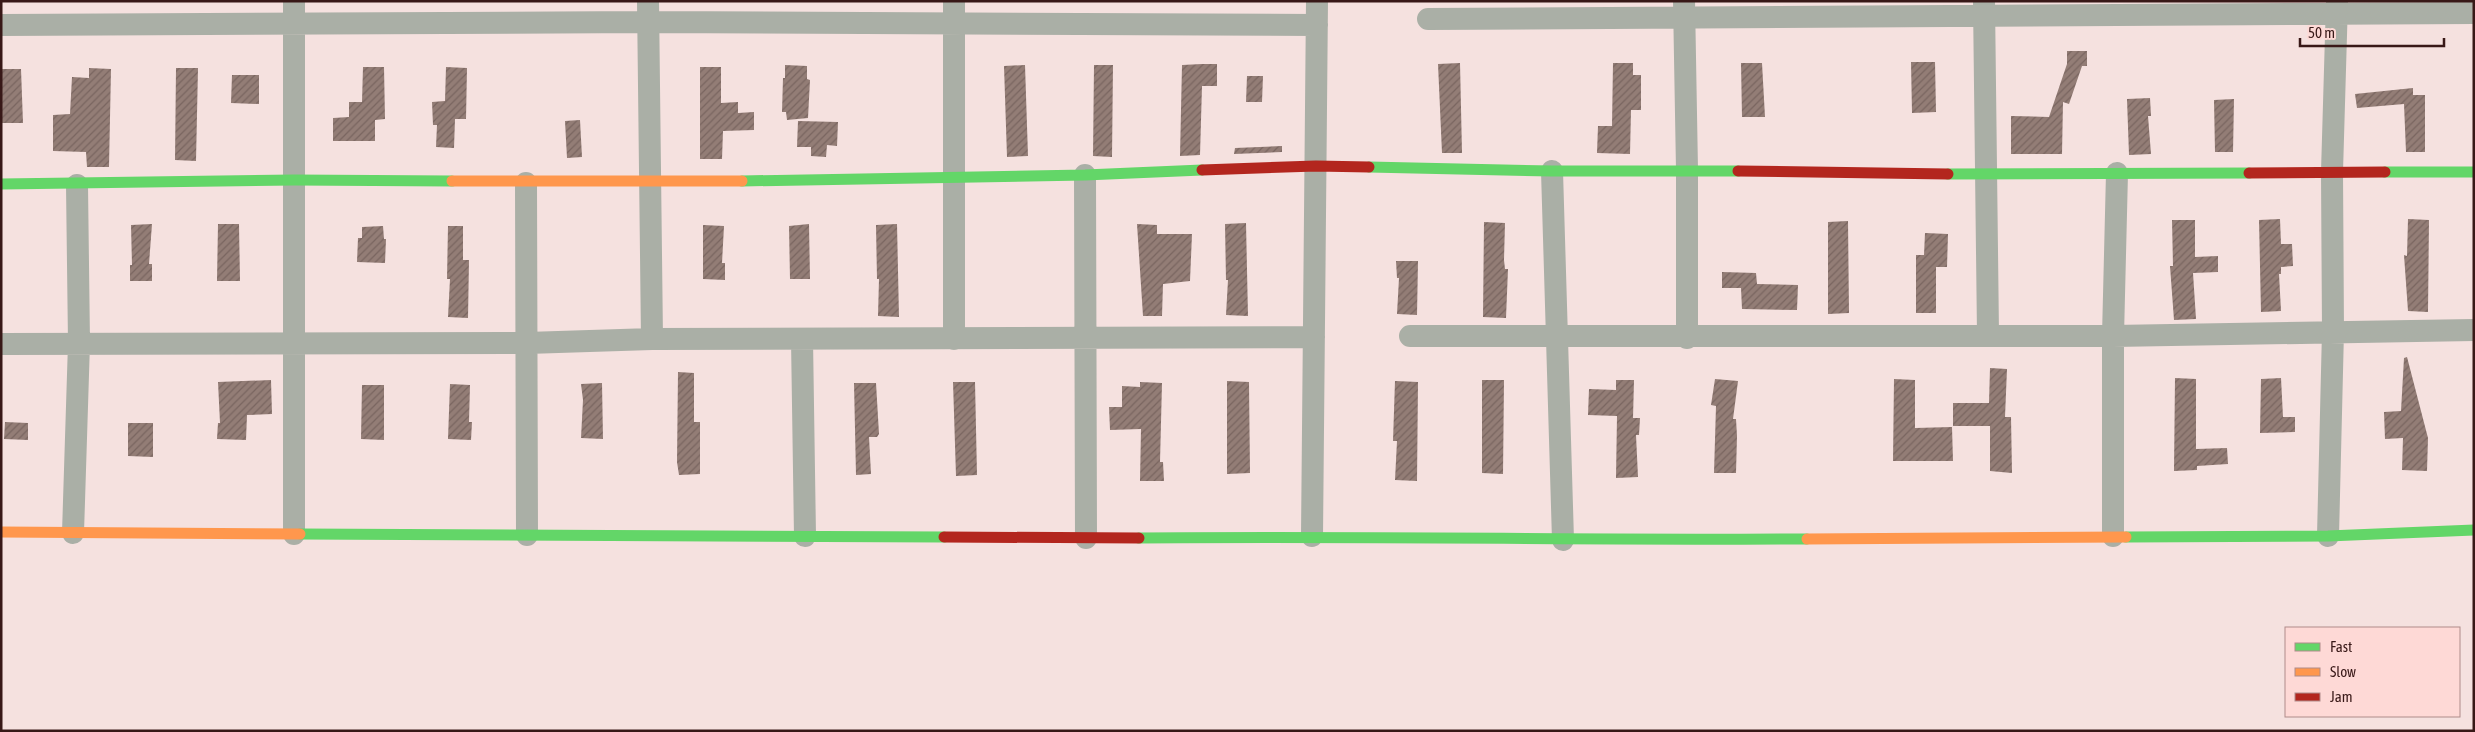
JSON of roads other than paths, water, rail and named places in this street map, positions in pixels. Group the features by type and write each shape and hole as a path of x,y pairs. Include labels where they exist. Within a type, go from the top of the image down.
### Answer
{"street":[{"path":"294,1 294,534"},
{"path":"954,1 954,339"},
{"path":"1312,536 1317,1"},
{"path":"2328,536 2333,331 2332,172 2337,7"},
{"path":"1428,19 1684,10 2337,7 2474,13"},
{"path":"1984,9 1988,334"},
{"path":"1684,10 1687,170 1687,338"},
{"path":"648,12 652,339"},
{"path":"1,25 294,25 648,12 954,24 1317,24"},
{"path":"1,184 294,180 526,183 650,182 1085,175 1316,166 1552,171 1687,170 1986,174 2474,172"},
{"path":"1552,171 1562,540"},
{"path":"2113,536 2113,336 2118,173"},
{"path":"1085,175 1086,538"},
{"path":"526,183 527,535"},
{"path":"72,532 79,343 78,184"},
{"path":"1410,336 1556,335 1687,338 1988,334 2113,336 2474,330"},
{"path":"1,344 527,343 652,339 1314,337"},
{"path":"802,339 805,536"},
{"path":"1,532 1086,538 1312,536 1562,540 2328,536 2474,530"}]}
